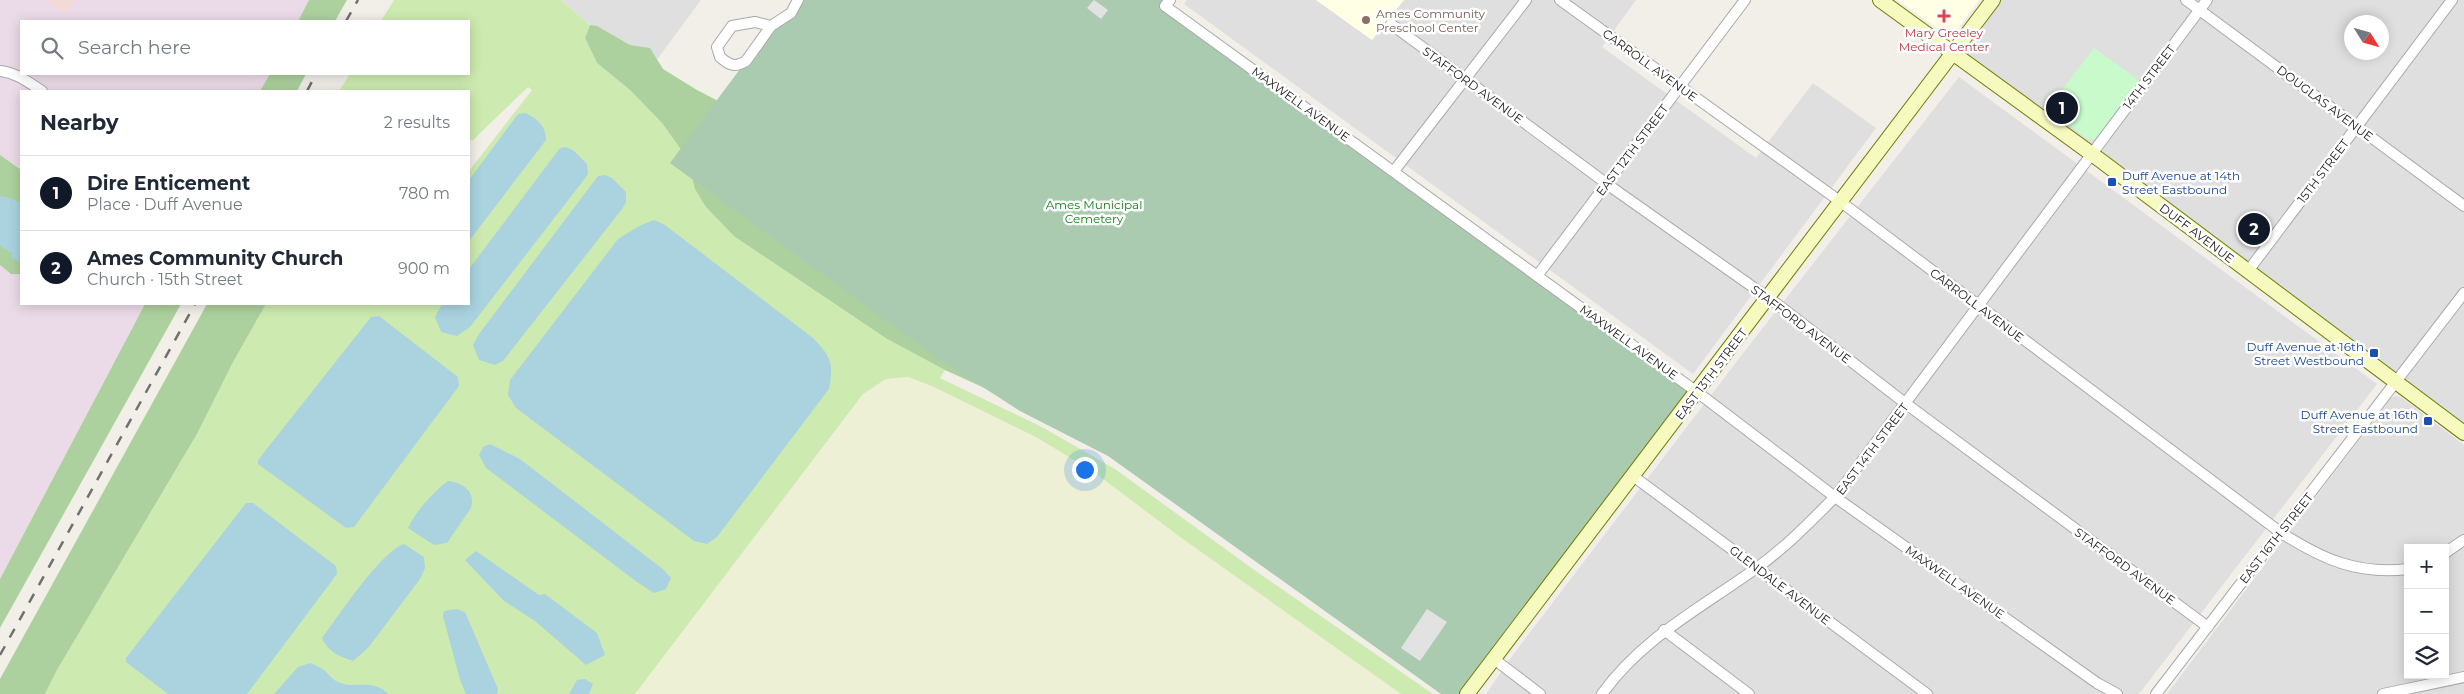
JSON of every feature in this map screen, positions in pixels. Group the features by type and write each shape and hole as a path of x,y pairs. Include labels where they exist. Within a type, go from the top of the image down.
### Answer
{"main road":[{"name":"DUFF AVENUE","path":"1880,0 2092,154 2464,432"},
{"name":"EAST 13TH STREET","path":"1467,694 1993,0"}],"street":[{"path":"771,26 762,22 732,26 717,47 720,57 733,66 740,65 746,61 771,26 790,13 798,0"},
{"path":"1394,171 1526,0"},
{"name":"CARROLL AVENUE","path":"1560,0 1841,202 2280,532 2312,553 2344,565 2376,570 2404,569"},
{"name":"EAST 12TH STREET","path":"1537,276 1745,0"},
{"name":"DOUGLAS AVENUE","path":"2186,0 2464,206"},
{"name":"14TH STREET","path":"2092,154 2207,0"},
{"name":"15TH STREET","path":"2248,271 2452,0"},
{"name":"MAXWELL AVENUE","path":"1167,3 1697,392 1835,497 2098,683 2117,694"},
{"name":"STAFFORD AVENUE","path":"1391,24 1607,183 1768,298 1905,403 2208,627"},
{"path":"0,71 22,77 41,90"},
{"name":"EAST 14TH STREET","path":"1602,694 1633,656 1664,630 1757,568 1802,531 1835,497 2092,154"},
{"name":"EAST 16TH STREET","path":"2156,694 2464,293"},
{"name":"GLENDALE AVENUE","path":"1633,476 1927,694"},
{"path":"2449,550 2464,540"},
{"path":"1664,630 1749,694"},
{"path":"1494,659 1540,694"},
{"path":"2383,694 2464,676"}],"shaded area":[{"path":"0,0 45,0 65,14 75,0 309,0 299,20 20,20 20,75 269,75 261,90 20,90 20,305 144,305 0,579"},
{"path":"45,0 75,0 65,15"},
{"path":"561,0 701,0 647,73"},
{"path":"1094,0 1108,10 1101,19 1087,8"},
{"path":"1187,0 1316,0 1372,40 1404,0 1636,0 1602,47 1756,158 1813,83 1876,128 1693,374 1184,4"},
{"name":"Ames Community Preschool Center","path":"1316,0 1404,0 1372,40"},
{"name":"Mary Greeley Medical Center","path":"1898,0 1979,0 1955,32 1950,34 1944,33"},
{"path":"1993,0 2464,0 2464,433 1954,53"},
{"path":"1959,77 2377,384 2139,694 1486,694 1512,656 1744,352"},
{"path":"909,377 934,387 1036,437 1095,473 1180,537 1401,694 635,694 863,394 886,379"},
{"path":"2395,396 2401,397 2464,445 2464,694 2167,694 2390,399"},
{"path":"1427,609 1447,622 1420,661 1401,648"}],"green space":[{"path":"309,0 347,0 336,20 299,20"},
{"path":"394,0 561,0 590,25 585,38 597,63 630,90 662,123 687,158 735,237 887,339 945,370 940,378 1042,427 1115,469 1253,569 1433,694 1401,694 1180,537 1095,473 1036,437 934,387 908,377 886,379 863,394 635,694 45,694 57,670 197,434 233,361 265,305 470,305 470,170 532,90 528,87 472,141 470,140 470,90 340,90 349,75 470,75 470,20 382,20"},
{"name":"Ames Municipal Cemetery","path":"798,0 1170,0 1165,5 1697,392 1467,694 1441,694 1108,456 1020,411 933,355 670,163 746,61"},
{"path":"590,25 597,26 630,45 650,48 663,69 728,106 1057,421 945,370 887,339 735,237 706,207 695,189 687,158 662,123 630,90 597,63 585,38"},
{"path":"2094,48 2140,81 2097,137 2091,140 2048,108"},
{"path":"269,75 305,75 298,90 261,90"},
{"path":"0,155 20,169 20,274 11,274 0,265"},
{"path":"144,305 180,305 0,628 0,579"},
{"path":"206,305 265,305 233,362 197,434 57,670 45,694 0,694 0,679"}],"water":[{"path":"525,113 540,123 546,135 546,140 470,240 470,179 518,114"},
{"path":"566,147 573,150 587,164 588,174 470,327 457,336 441,332 435,317 441,305 470,305 470,268 560,148"},
{"path":"605,175 612,178 626,192 626,202 622,209 503,361 495,365 479,360 473,345 479,334 598,176"},
{"path":"0,196 20,203 20,262 11,258 12,253 0,246"},
{"path":"654,220 665,225 813,338 824,350 831,366 829,389 717,537 707,544 694,541 516,408 508,395 510,380 618,239 639,226"},
{"path":"379,316 458,377 459,386 354,527 346,528 258,464 258,460 371,317"},
{"path":"490,444 520,459 664,570 671,578 666,589 654,593 637,582 486,468 479,455 483,447"},
{"path":"448,481 459,484 467,489 472,497 471,508 447,543 434,545 408,528 425,502"},
{"path":"246,503 253,503 336,566 337,574 247,694 168,694 126,662 126,658"},
{"path":"404,544 424,557 425,568 420,579 368,648 353,661 335,653 322,638 372,571 395,549"},
{"path":"476,551 539,595 545,594 597,633 605,655 586,665 535,621 504,601 465,560"},
{"path":"457,609 465,612 498,689 497,694 466,694 460,680 443,616 444,611"},
{"path":"310,663 343,684 375,686 389,694 274,694 298,667"},
{"path":"585,679 593,684 589,694 569,694 577,680"}],"railway":[{"path":"347,20 358,0"},
{"path":"308,90 315,75"},
{"path":"0,655 194,305"}],"place":[{"name":"Mary Greeley Medical Center","path":"1944,16"},
{"name":"Ames Community Preschool Center","path":"1366,20"},
{"name":"Dire Enticement","path":"2062,108"},
{"name":"Duff Avenue at 14th Street Eastbound","path":"2112,182"},
{"name":"Ames Community Church","path":"2254,229"},
{"name":"Duff Avenue at 16th Street Westbound","path":"2374,353"},
{"name":"Duff Avenue at 16th Street Eastbound","path":"2428,421"}]}
